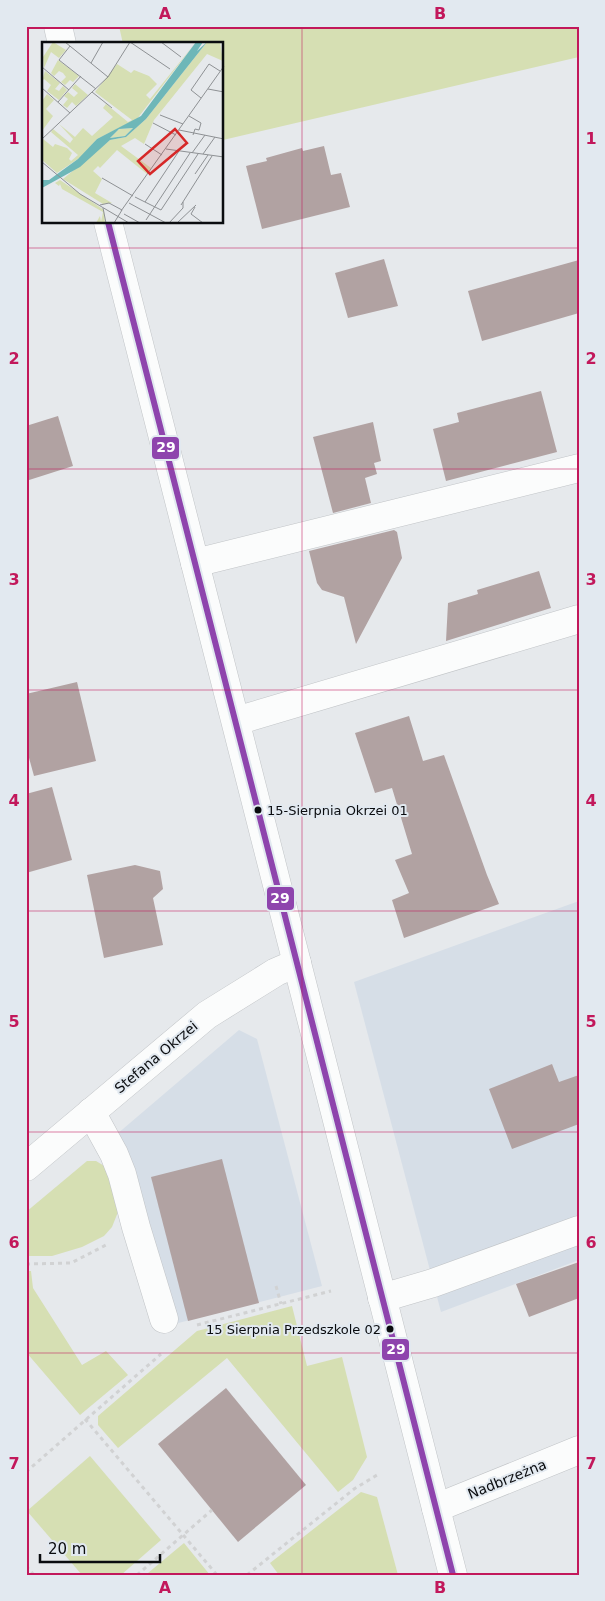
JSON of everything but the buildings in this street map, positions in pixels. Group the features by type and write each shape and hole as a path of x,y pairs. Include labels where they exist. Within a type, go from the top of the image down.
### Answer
{"street":[{"path":"58,26 62,42"},
{"path":"109,224 453,1575"},
{"path":"195,563 579,468"},
{"path":"236,721 579,619"},
{"name":"Stefana Okrzei","path":"26,1167 207,1015 276,972 297,963"},
{"path":"91,1112 114,1154 122,1174 164,1319"},
{"path":"382,1298 433,1283 579,1230"},
{"name":"Nadbrzeżna","path":"436,1508 579,1450"}],"path":[{"path":"26,1264 71,1263 100,1249 136,1227"},
{"path":"276,1286 281,1304"},
{"path":"194,1326 332,1291"},
{"path":"26,1472 167,1348"},
{"path":"85,1419 218,1575"},
{"path":"247,1575 354,1489 377,1475"},
{"path":"137,1575 212,1510"},
{"path":"26,1566 34,1575"}],"shaded area":[{"path":"579,901 579,1260 441,1312 354,982"},
{"path":"239,1030 257,1039 322,1286 155,1329 103,1146"}],"green space":[{"path":"119,26 579,26 579,57 224,140 224,42 123,42"},
{"path":"87,1161 96,1161 106,1167 120,1207 112,1227 104,1236 82,1247 52,1256 26,1256 26,1212"},
{"path":"26,1271 31,1271 33,1288 82,1365 106,1351 128,1375 80,1415 26,1352"},
{"path":"292,1306 307,1366 342,1357 367,1457 353,1480 338,1492 227,1358 118,1448 98,1425 98,1416 197,1331"},
{"path":"90,1456 161,1540 121,1575 82,1575 27,1511"},
{"path":"361,1492 377,1497 398,1575 279,1575 270,1563"},
{"path":"184,1543 210,1575 150,1575 148,1573"}],"transit line":[{"name":"29","path":"109,224 453,1575"}],"place":[{"name":"15-Sierpnia Okrzei 01","path":"258,810"},
{"name":"15 Sierpnia Przedszkole 02","path":"390,1329"}]}
